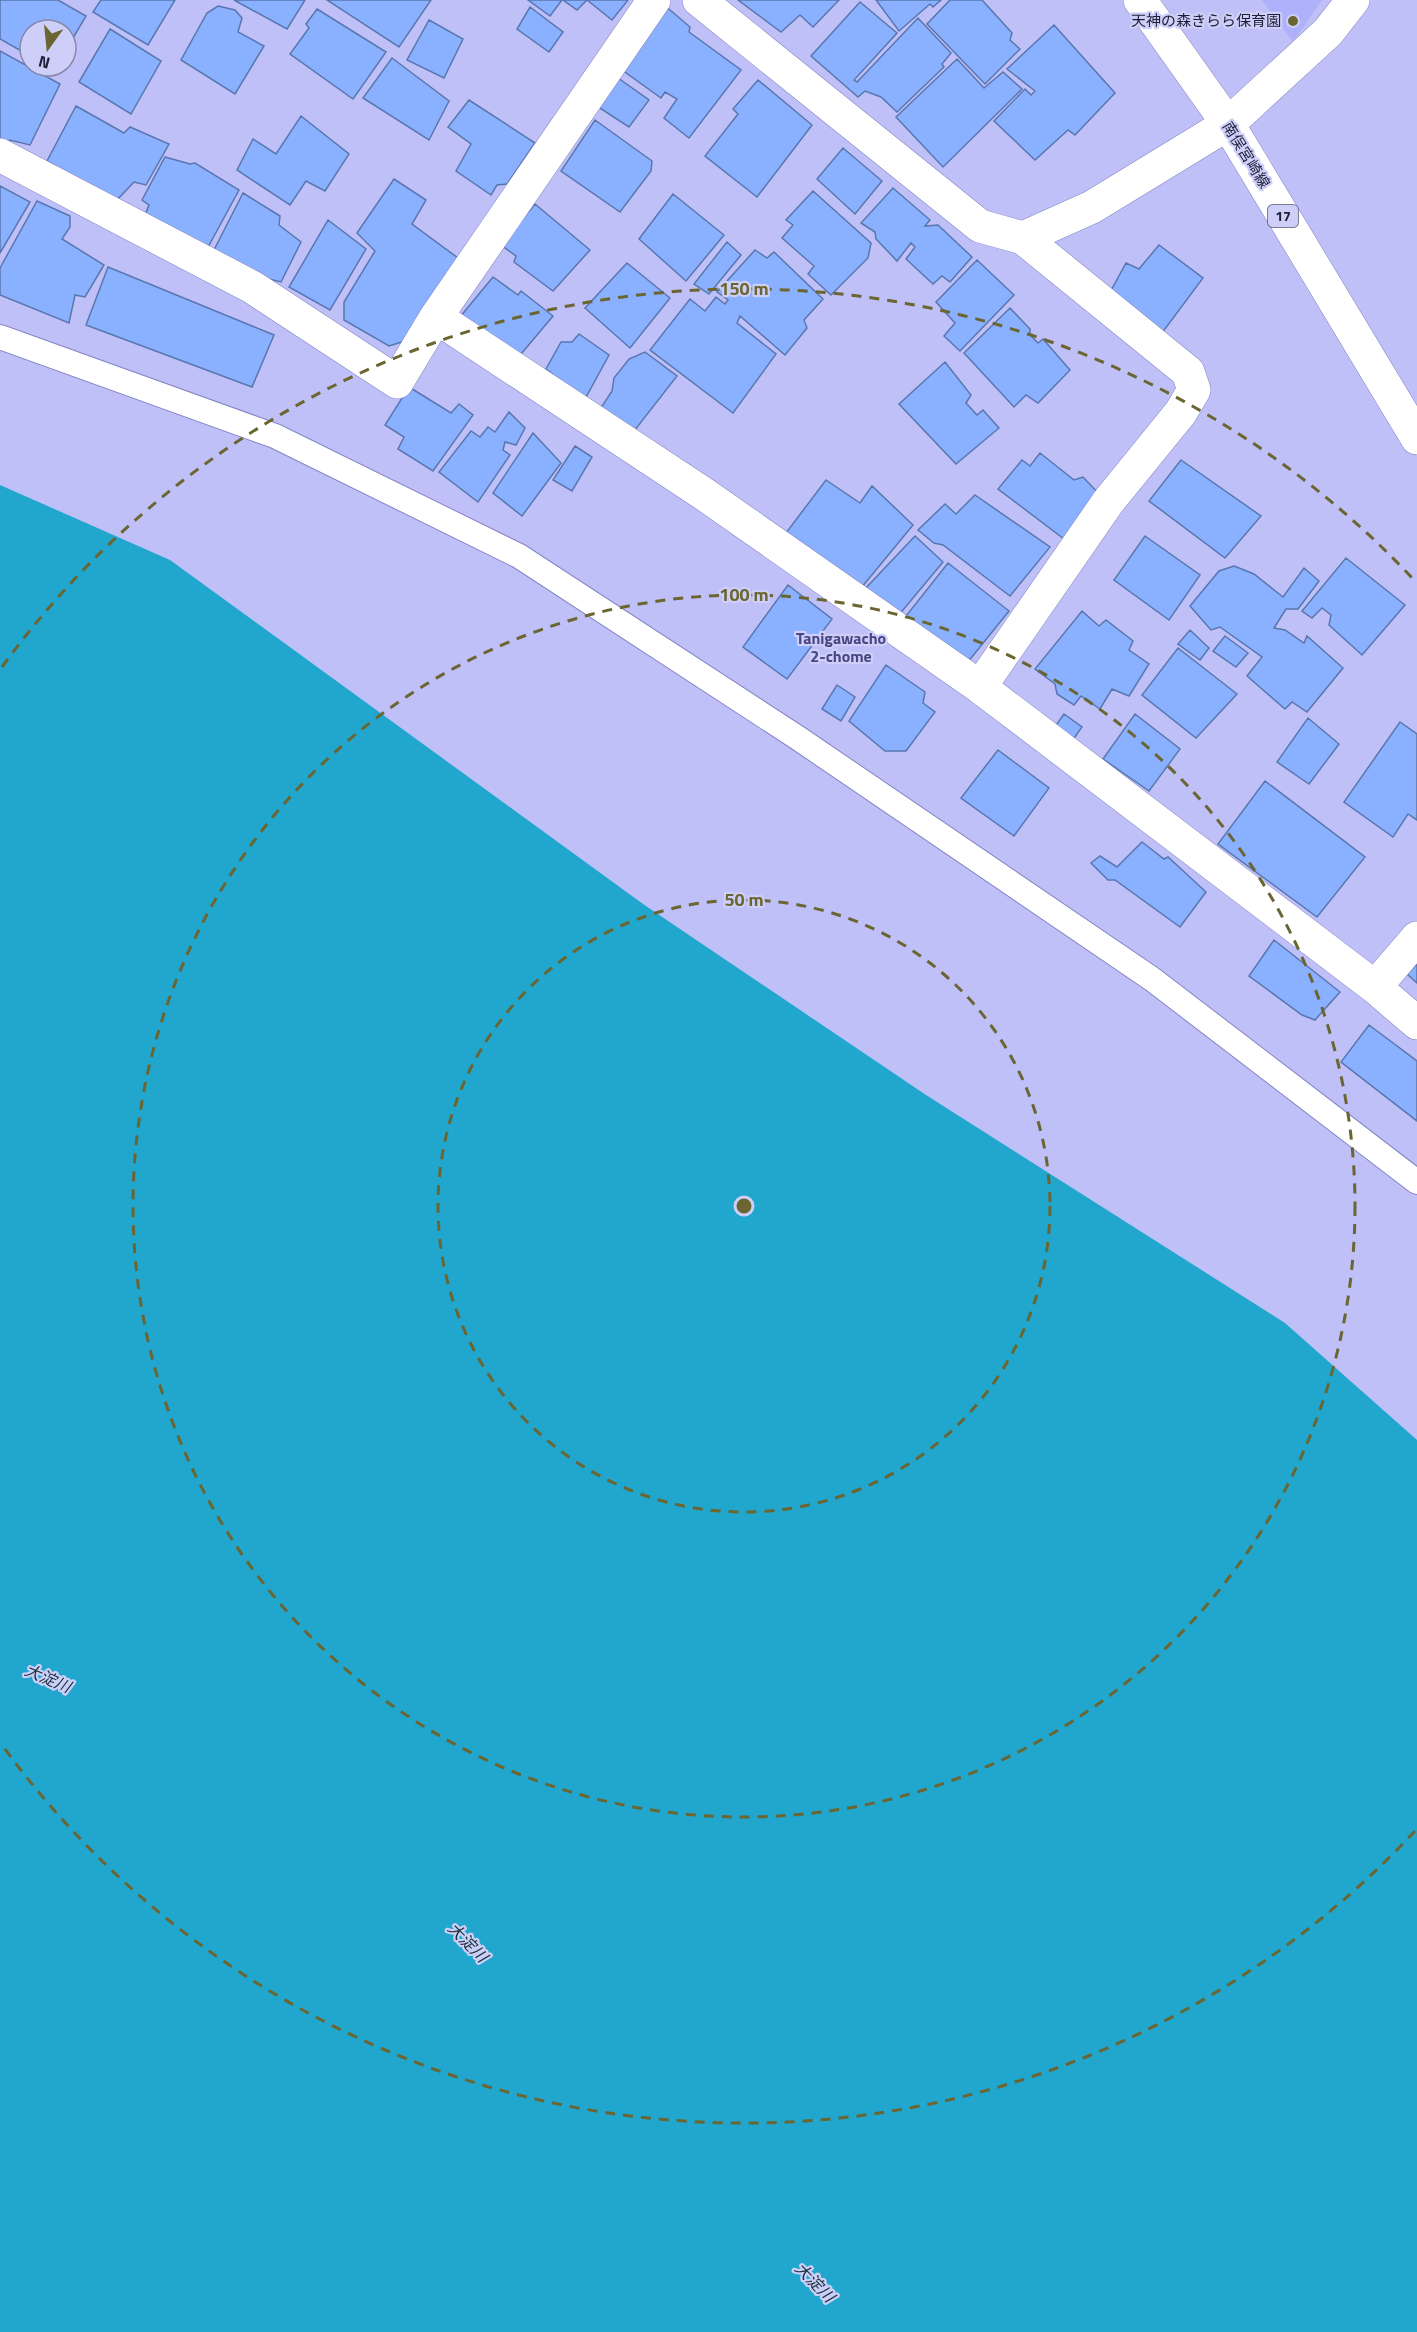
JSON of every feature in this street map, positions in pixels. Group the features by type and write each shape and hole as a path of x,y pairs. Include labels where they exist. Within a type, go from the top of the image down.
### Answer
{"street":[{"path":"0,155 252,287 397,382 436,317 654,0"},
{"path":"699,0 980,226 1023,238 1188,372 1194,390 1181,412 1108,502 981,687"},
{"name":"南俣宮崎線","path":"1140,0 1228,124 1417,438"},
{"path":"1023,238 1092,207 1228,124 1328,32 1353,0"},
{"path":"436,317 704,494 981,687 1375,987 1417,1023"},
{"path":"1375,987 1417,938"}],"lane":[{"path":"0,337 275,436 519,556 798,738 1152,979 1417,1182"}],"shaded area":[{"name":"天神の森きらら保育園","path":"1262,0 1322,0 1293,42"}],"water":[{"name":"大淀川","path":"0,485 170,560 643,904 926,1095 1285,1323 1417,1440 1417,2332 0,2332"}],"building":[{"path":"0,0 58,0 86,16 78,30 78,18 18,18 18,49 0,39"},
{"path":"101,0 175,0 148,45 93,12"},
{"path":"234,0 305,0 287,29"},
{"path":"327,0 431,0 399,47"},
{"path":"528,0 562,0 550,16"},
{"path":"563,0 587,0 577,10"},
{"path":"587,0 628,0 612,20"},
{"path":"738,0 839,0 813,27 800,15 781,32"},
{"path":"876,0 941,0 933,7 930,4 899,31"},
{"path":"950,0 982,0 1012,33 1010,40 1020,49 985,84 927,24"},
{"path":"860,2 897,33 854,80 857,82 918,18 951,53 942,64 944,67 897,112 881,97 865,91 858,97 811,56"},
{"path":"663,4 690,27 689,32 741,70 689,138 664,118 677,99 665,92 661,98 618,67"},
{"path":"218,6 235,10 242,18 238,32 264,46 235,94 181,60 207,13"},
{"path":"530,7 563,32 549,52 517,29"},
{"path":"317,9 386,52 353,99 290,54 309,28 306,24"},
{"path":"429,20 463,39 444,78 407,60"},
{"path":"1054,25 1115,93 1075,135 1068,130 1035,160 994,121 1025,89 1031,95 1035,91 1007,69"},
{"path":"110,29 161,61 131,114 79,82"},
{"path":"0,51 18,61 18,78 49,78 60,84 30,145 10,140 8,144 0,140"},
{"path":"392,58 449,101 429,140 363,98"},
{"path":"957,59 984,88 1003,72 1022,89 943,167 896,117"},
{"path":"611,73 649,100 629,127 592,103"},
{"path":"758,80 812,125 757,197 705,156 738,114 733,109"},
{"path":"469,100 535,143 507,184 497,185 491,195 456,171 471,144 448,127"},
{"path":"76,106 124,133 130,127 169,144 146,185 134,182 115,202 47,161"},
{"path":"301,116 349,154 325,191 306,181 290,205 237,170 253,139 276,154"},
{"path":"595,120 652,161 651,171 620,212 561,171"},
{"path":"843,148 882,181 855,214 817,179"},
{"path":"165,157 190,164 195,163 239,190 207,249 145,215 149,205 142,200"},
{"path":"394,179 426,200 412,224 458,258 405,341 389,346 344,320 344,302 375,251 357,233"},
{"path":"0,186 30,202 0,253"},
{"path":"893,188 930,220 925,226 938,225 972,257 950,282 942,276 933,284 906,259 915,247 911,243 897,261 876,239 875,232 861,223"},
{"path":"813,191 871,243 868,258 831,295 808,274 814,266 782,238 793,225 786,220"},
{"path":"243,193 280,216 279,225 301,242 281,282 257,276 213,252"},
{"path":"673,194 724,235 686,281 639,239"},
{"path":"37,201 70,216 70,227 62,239 104,265 85,297 75,295 69,323 0,295 0,268"},
{"path":"535,204 590,250 553,291 514,262 516,256 501,245"},
{"path":"328,220 366,249 330,310 289,287"},
{"path":"727,242 741,255 709,294 694,284"},
{"path":"1159,245 1203,278 1159,337 1108,296 1126,263 1139,269"},
{"path":"755,250 767,258 774,252 823,299 804,320 807,328 785,355 740,316 737,323 776,354 733,413 650,350 690,299 705,311 716,297 725,304 728,300 717,292"},
{"path":"977,260 1014,295 960,351 944,336 955,323 936,302"},
{"path":"627,263 670,298 630,348 585,308"},
{"path":"108,267 274,335 252,387 86,325"},
{"path":"493,277 518,295 521,291 553,316 516,360 460,317"},
{"path":"1010,308 1030,329 1030,335 1038,343 1043,339 1070,370 1038,403 1026,395 1014,407 964,353"},
{"path":"579,334 609,355 585,399 546,369 561,342 572,342"},
{"path":"645,352 677,376 631,435 599,411 612,391 614,378 629,359"},
{"path":"945,362 971,395 966,403 977,415 983,410 999,428 956,464 899,404"},
{"path":"409,387 451,413 459,404 473,415 433,471 398,449 404,437 385,425"},
{"path":"509,412 525,428 516,445 505,442 503,450 510,455 478,502 439,472 471,431 480,437 488,427 495,432"},
{"path":"533,433 561,463 522,516 493,493"},
{"path":"575,446 592,457 572,491 553,480"},
{"path":"1040,453 1074,480 1083,477 1102,497 1068,542 998,489 1022,460 1030,466"},
{"path":"1181,460 1261,516 1225,558 1149,501"},
{"path":"826,480 860,503 872,486 913,525 857,593 783,537"},
{"path":"975,495 1050,547 1010,596 943,545 934,543 918,530 945,504 956,514"},
{"path":"915,536 943,562 898,616 864,590"},
{"path":"1145,536 1200,575 1169,620 1114,580"},
{"path":"1346,558 1405,605 1362,655 1329,625 1331,615 1322,608 1312,618 1302,611"},
{"path":"948,563 1009,611 967,663 906,616"},
{"path":"1234,566 1254,574 1283,597 1304,568 1319,581 1298,609 1286,609 1274,628 1285,630 1304,643 1307,636 1343,668 1307,712 1292,702 1285,709 1247,676 1262,657 1220,627 1211,630 1190,606 1219,571"},
{"path":"788,585 832,619 787,679 743,647"},
{"path":"1082,611 1099,626 1106,620 1133,641 1129,650 1149,664 1129,696 1112,689 1100,709 1081,696 1074,705 1057,694 1055,684 1035,669"},
{"path":"1190,630 1209,648 1200,660 1178,644"},
{"path":"1225,636 1248,653 1236,667 1213,651"},
{"path":"1178,648 1237,694 1196,738 1142,695"},
{"path":"886,665 925,692 923,703 935,712 906,751 885,751 849,721"},
{"path":"837,685 855,697 841,721 822,709"},
{"path":"1064,714 1082,727 1072,741 1054,728"},
{"path":"1135,714 1180,749 1149,791 1103,759"},
{"path":"1308,718 1339,744 1309,784 1277,762"},
{"path":"1400,722 1417,734 1417,820 1408,814 1393,837 1344,802"},
{"path":"998,750 1049,788 1014,836 961,798"},
{"path":"1265,781 1365,857 1317,917 1218,844"},
{"path":"1142,842 1164,859 1168,857 1206,892 1180,927 1115,880 1108,880 1091,863 1100,856 1117,867"},
{"path":"1274,940 1340,992 1315,1020 1302,1015 1249,976"},
{"path":"1417,964 1417,983 1407,974"},
{"path":"1369,1025 1417,1061 1417,1121 1341,1062"}],"place":[{"name":"天神の森きらら保育園","path":"1293,21"}],"district":[{"name":"Tanigawacho 2-chome","path":"841,647"}]}
